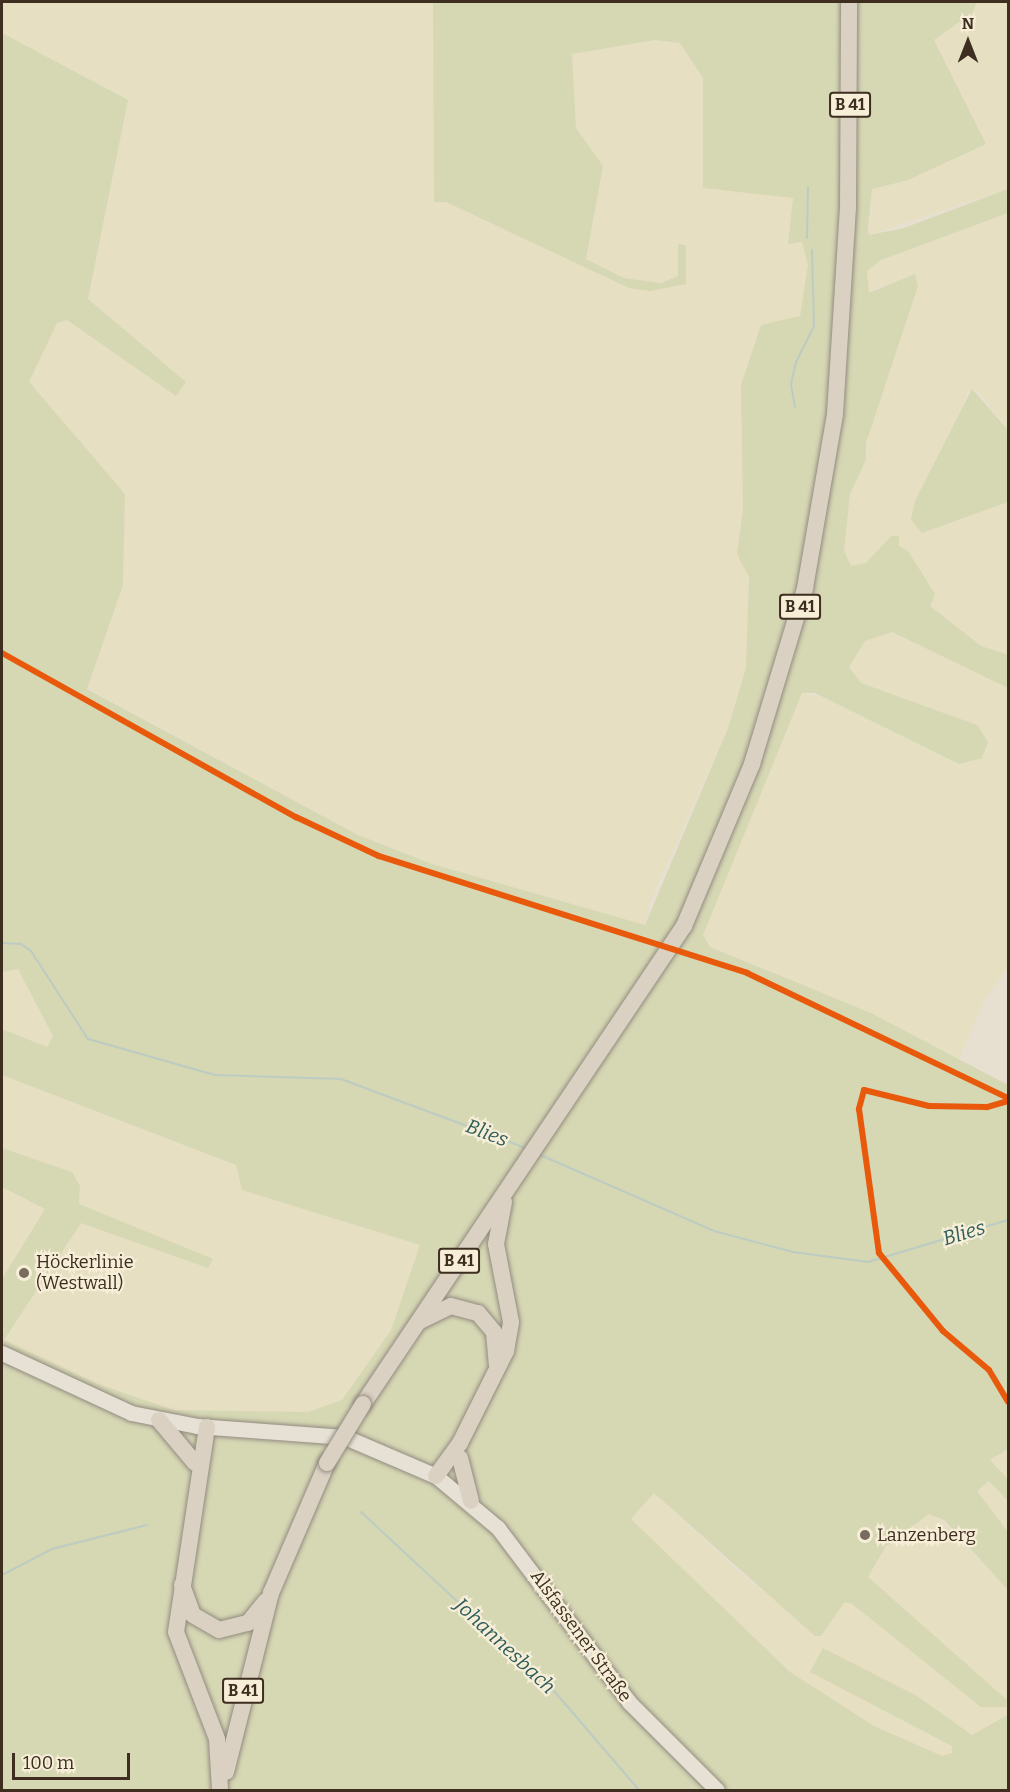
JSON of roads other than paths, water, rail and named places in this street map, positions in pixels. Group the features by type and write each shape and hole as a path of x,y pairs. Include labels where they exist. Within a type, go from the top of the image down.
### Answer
{"highway":[{"name":"B 41","path":"221,1791 240,1698 271,1593 327,1464 414,1325 506,1196 684,926 752,764 805,588 835,414 848,208 849,2"},
{"path":"441,1478 460,1450 497,1365 506,1352 511,1322 496,1244 506,1196"},
{"path":"414,1325 436,1311 465,1306 488,1321 497,1365"},
{"path":"159,1420 196,1468"},
{"path":"202,1426 176,1632 217,1739 221,1791"},
{"path":"460,1450 471,1501"},
{"path":"182,1582 193,1615 219,1630 248,1623 271,1593"}],"main road":[{"name":"Alsfassener Straße","path":"2,1353 107,1404 159,1420 202,1426 345,1437 441,1478 471,1501 526,1561 659,1738 717,1791"}],"waterway":[{"path":"807,238 808,187"},
{"path":"795,407 791,384 796,362 814,326 812,250"},
{"name":"Blies","path":"2,943 21,944 31,951 88,1039 215,1075 341,1079 528,1149"},
{"name":"Blies","path":"538,1154 714,1231 793,1252 868,1262 1008,1220"},
{"name":"Johannesbach","path":"361,1512 555,1692 639,1790"},
{"name":"Johannesbach","path":"2,1575 52,1549 147,1525"}],"place":[{"name":"Höckerlinie (Westwall)","path":"24,1273"},
{"name":"Lanzenberg","path":"865,1535"}]}
